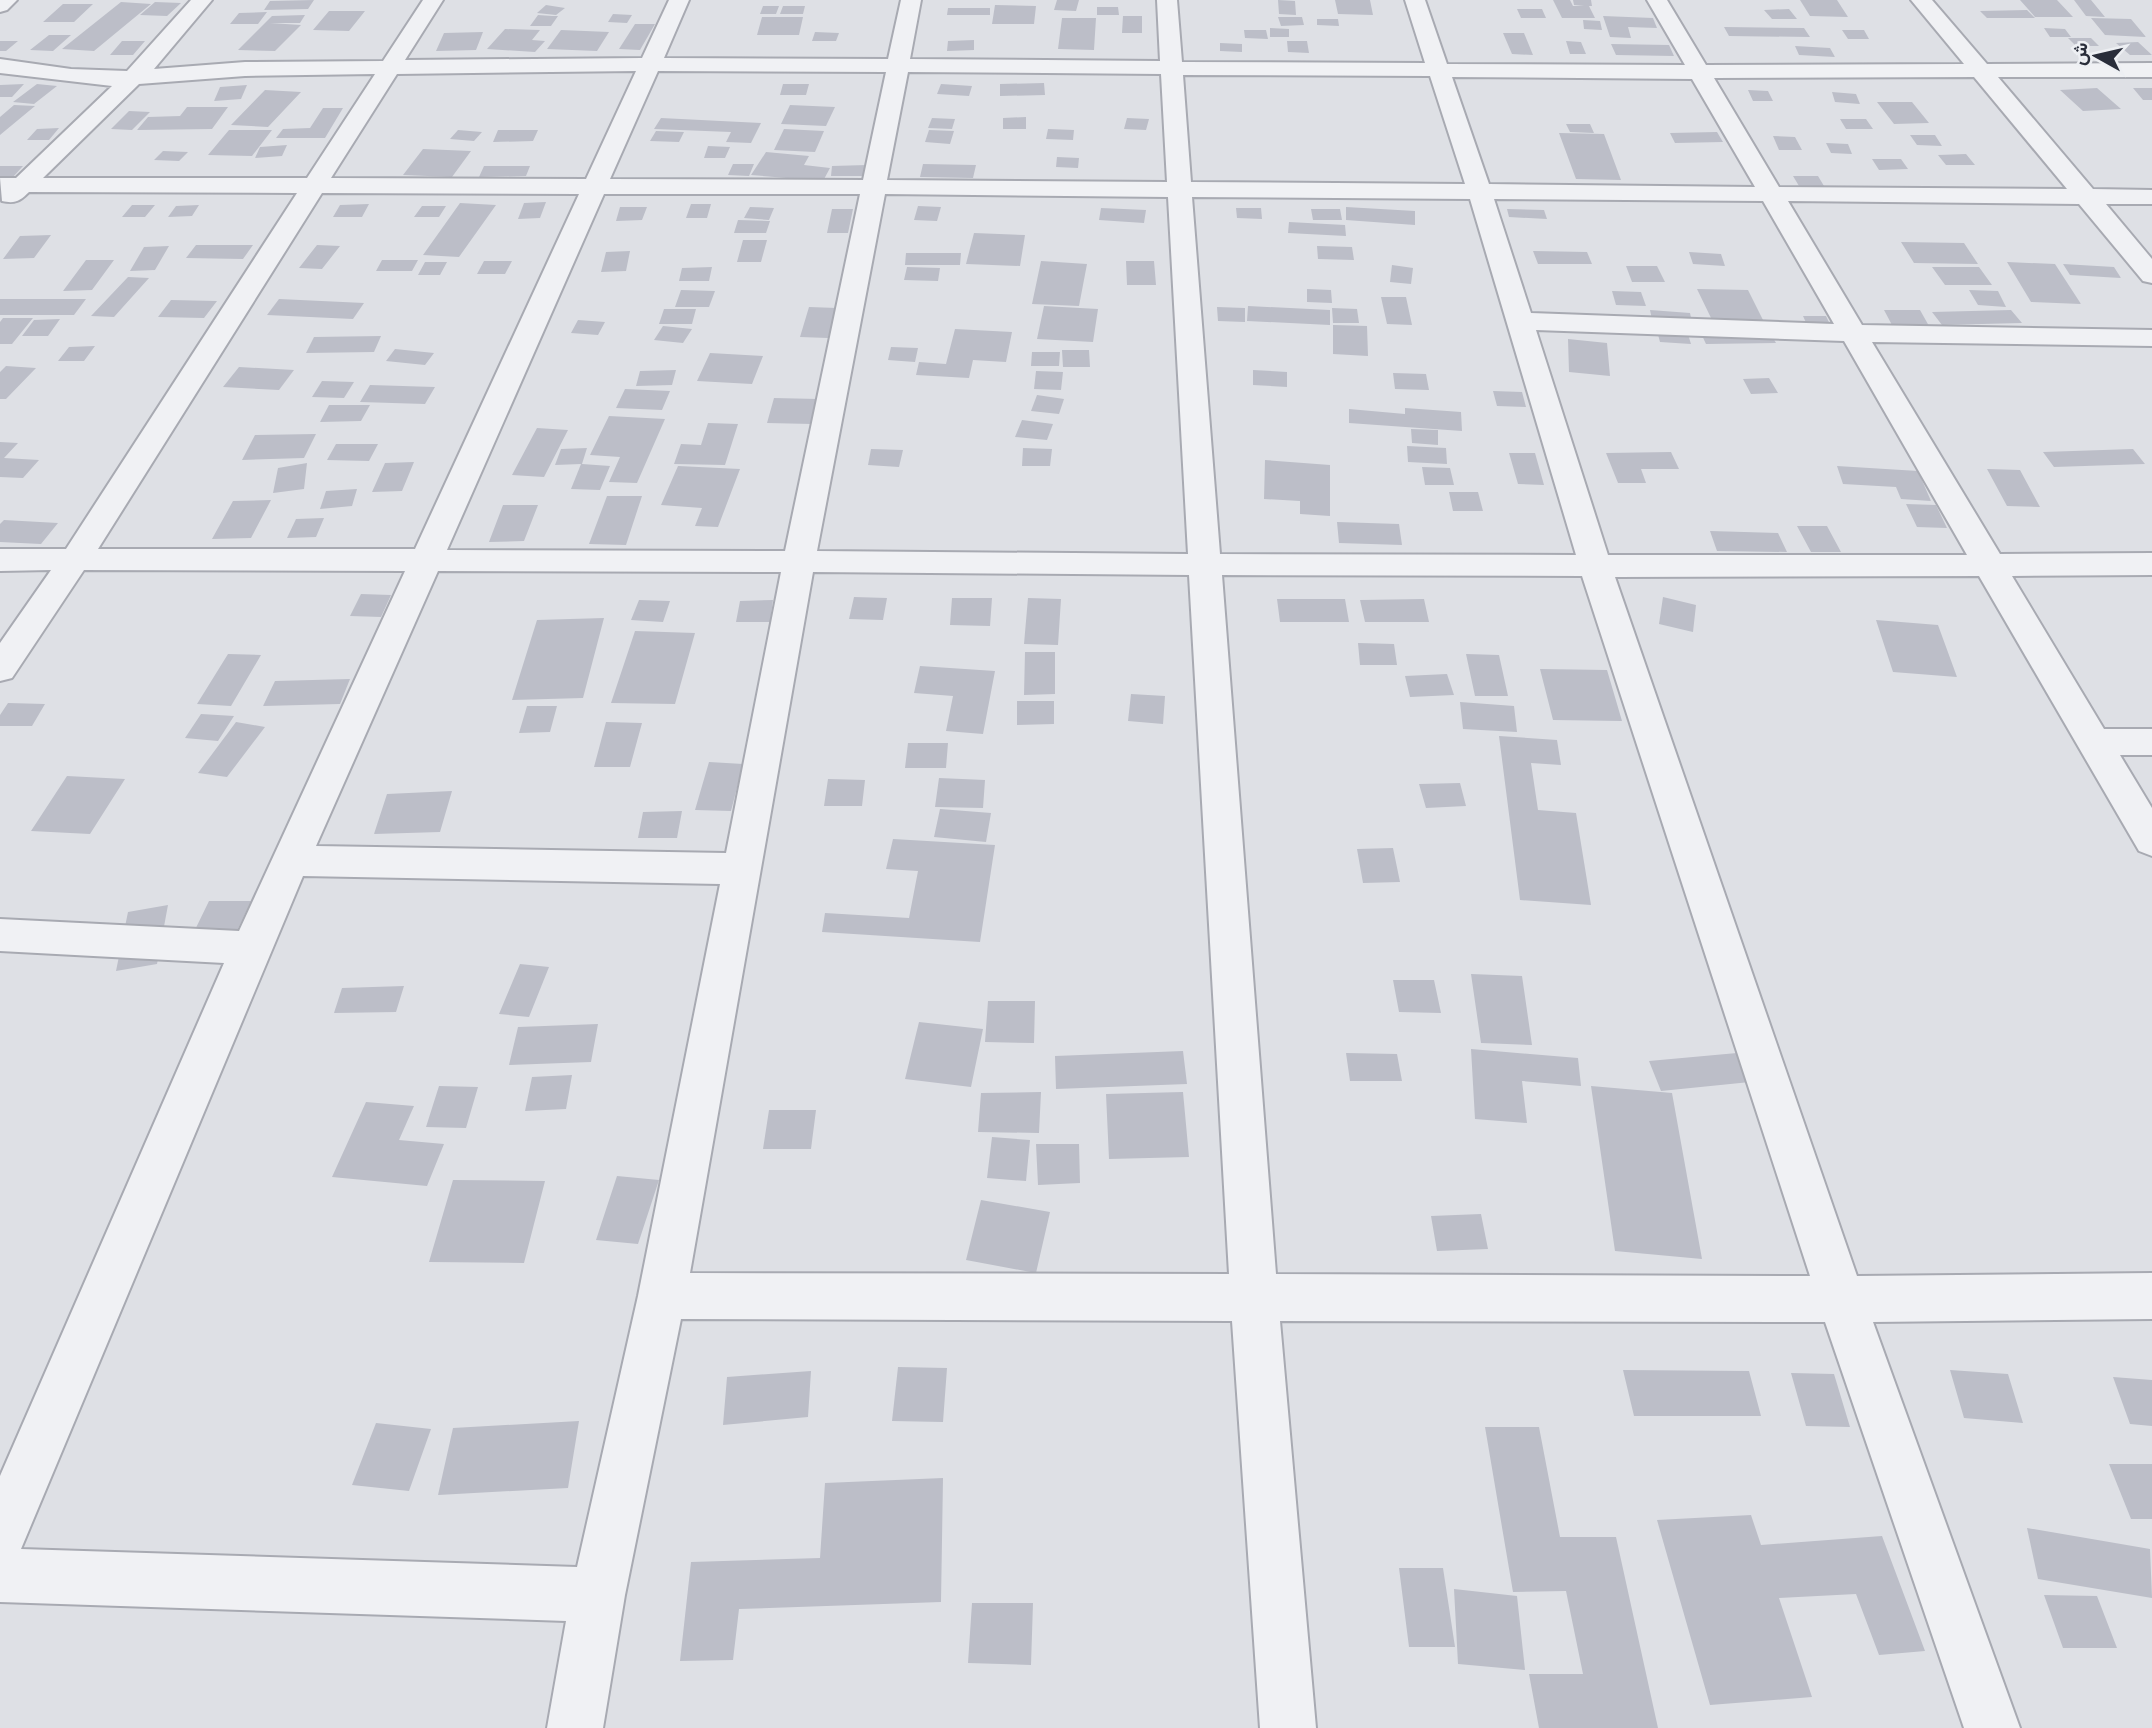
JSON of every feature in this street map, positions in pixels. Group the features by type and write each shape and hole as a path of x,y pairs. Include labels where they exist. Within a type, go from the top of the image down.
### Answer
{"street":[{"path":"0,6 7,0"},
{"path":"0,207 10,185 149,62 202,0"},
{"path":"0,669 75,560 433,0"},
{"path":"0,1537 251,948 679,0"},
{"path":"575,1728 598,1595 662,1296 799,563 876,187 911,0"},
{"path":"1167,0 1254,1296 1288,1728"},
{"path":"1415,0 1480,193 1595,566 1841,1299 1992,1728"},
{"path":"1657,0 2152,841"},
{"path":"1921,0 2152,275"},
{"path":"0,65 94,79 131,79 208,71 389,65 898,64 1698,72 2152,70"},
{"path":"10,185 876,187 2152,197"},
{"path":"1520,321 2152,338"},
{"path":"0,560 425,558 799,563 1595,566 2152,564"},
{"path":"2094,741 2152,741"},
{"path":"292,861 742,869"},
{"path":"0,934 251,948"},
{"path":"662,1296 1841,1299 2152,1296"},
{"path":"0,1575 598,1595"}],"building":[{"path":"314,0 308,9 264,10 270,1"},
{"path":"1057,0 1079,0 1076,11 1054,10"},
{"path":"1278,0 1295,1 1296,15 1279,14"},
{"path":"1335,0 1370,0 1373,15 1338,14"},
{"path":"1553,0 1570,0 1573,6 1584,6 1574,5 1573,0 1591,0 1592,6 1589,6 1595,18 1562,18"},
{"path":"1800,0 1837,0 1848,17 1810,16"},
{"path":"2020,0 2057,0 2073,17 2035,17"},
{"path":"2074,0 2091,0 2105,17 2086,16"},
{"path":"121,2 151,4 94,51 62,49"},
{"path":"155,2 181,3 167,16 140,15"},
{"path":"63,4 93,4 74,22 43,22"},
{"path":"546,5 565,8 556,15 537,13"},
{"path":"995,5 1036,6 1034,24 992,24"},
{"path":"763,6 779,6 776,14 760,14"},
{"path":"783,6 805,6 803,14 780,14"},
{"path":"1097,7 1118,7 1119,15 1097,15"},
{"path":"948,8 990,8 990,15 947,15"},
{"path":"1517,9 1542,9 1546,18 1521,18"},
{"path":"1789,9 1797,19 1772,19 1764,10"},
{"path":"2027,10 2035,18 1987,18 1980,11"},
{"path":"329,11 365,11 349,31 313,30"},
{"path":"267,12 258,24 230,24 239,13"},
{"path":"613,14 632,15 627,23 608,22"},
{"path":"305,15 300,23 270,23 301,25 275,51 238,50 272,16"},
{"path":"538,15 558,16 551,26 530,26"},
{"path":"1123,16 1142,16 1142,33 1122,33"},
{"path":"1603,16 1653,18 1657,28 1628,27 1631,38 1610,37"},
{"path":"762,17 803,17 799,35 757,35"},
{"path":"1278,17 1302,17 1304,25 1281,26"},
{"path":"1062,18 1096,18 1094,50 1058,49"},
{"path":"2091,18 2131,19 2146,37 2105,35"},
{"path":"1317,19 1338,19 1339,26 1317,25"},
{"path":"1583,20 1600,21 1602,30 1584,29"},
{"path":"635,24 655,24 640,50 619,49"},
{"path":"1724,27 1804,28 1810,37 1729,36"},
{"path":"1270,28 1289,29 1289,37 1270,37"},
{"path":"2044,28 2065,29 2071,37 2050,37"},
{"path":"505,29 540,30 532,40 545,41 535,52 487,49"},
{"path":"561,30 609,32 597,51 547,49"},
{"path":"1244,30 1266,30 1268,39 1245,38"},
{"path":"1842,30 1864,30 1869,39 1848,39"},
{"path":"483,32 476,50 436,51 444,33"},
{"path":"815,32 839,33 836,41 812,41"},
{"path":"1503,33 1524,33 1533,55 1512,54"},
{"path":"49,35 71,35 53,51 30,50"},
{"path":"2068,38 2091,38 2099,46 2076,46"},
{"path":"974,40 974,50 947,51 948,41"},
{"path":"0,41 18,41 6,51 0,51"},
{"path":"122,41 145,41 133,55 110,55"},
{"path":"1287,41 1307,41 1309,53 1288,52"},
{"path":"1566,41 1581,42 1586,54 1570,54"},
{"path":"2138,42 2152,55 2130,55 2116,43"},
{"path":"1220,43 1242,44 1242,52 1220,51"},
{"path":"1611,44 1669,45 1674,56 1616,55"},
{"path":"1795,46 1830,48 1835,57 1799,55"},
{"path":"1044,83 1045,95 1000,96 1000,84"},
{"path":"24,84 12,97 0,97 0,85"},
{"path":"37,84 57,86 34,104 13,102"},
{"path":"783,84 809,84 806,95 780,95"},
{"path":"941,84 972,86 969,96 937,94"},
{"path":"247,85 241,99 214,101 220,87"},
{"path":"2097,88 2121,109 2083,111 2060,90"},
{"path":"2133,88 2152,88 2152,100 2143,100"},
{"path":"265,90 301,92 268,127 231,125"},
{"path":"1748,90 1768,91 1773,101 1753,101"},
{"path":"1832,92 1856,94 1860,104 1835,102"},
{"path":"1877,102 1912,102 1929,123 1894,124"},
{"path":"14,105 35,106 0,135 0,117"},
{"path":"790,105 835,107 826,126 781,124"},
{"path":"187,107 228,107 212,129 137,130 148,117 180,116"},
{"path":"323,108 343,108 325,138 276,138 283,129 310,128"},
{"path":"129,111 150,112 132,130 111,129"},
{"path":"1026,117 1026,129 1003,129 1003,118"},
{"path":"661,118 761,123 751,143 726,142 731,132 654,129"},
{"path":"932,118 955,119 952,129 928,128"},
{"path":"1127,118 1149,119 1146,130 1124,129"},
{"path":"1840,119 1866,119 1873,129 1846,129"},
{"path":"1566,124 1590,124 1594,133 1570,132"},
{"path":"59,128 49,140 27,140 37,129"},
{"path":"784,129 824,131 815,152 774,150"},
{"path":"1048,129 1074,130 1073,140 1046,139"},
{"path":"229,130 272,130 252,156 208,155"},
{"path":"458,130 482,132 474,141 450,139"},
{"path":"498,130 538,130 533,141 493,142"},
{"path":"929,130 954,131 950,144 925,142"},
{"path":"656,131 684,132 679,142 650,141"},
{"path":"1717,132 1723,142 1675,143 1670,133"},
{"path":"1559,133 1604,134 1621,180 1576,179"},
{"path":"1910,135 1935,135 1942,146 1917,145"},
{"path":"1773,136 1795,137 1802,150 1779,150"},
{"path":"1826,143 1848,144 1852,154 1831,153"},
{"path":"287,145 282,156 255,158 260,147"},
{"path":"708,146 730,147 725,158 704,158"},
{"path":"423,149 471,151 452,177 403,175"},
{"path":"163,151 188,152 179,161 154,160"},
{"path":"766,152 809,156 804,165 830,168 823,181 751,175"},
{"path":"1966,154 1975,165 1946,165 1938,155"},
{"path":"1057,157 1079,158 1078,168 1056,167"},
{"path":"1872,159 1901,159 1908,169 1879,170"},
{"path":"733,164 754,164 749,176 728,175"},
{"path":"923,164 976,165 973,178 920,177"},
{"path":"867,165 866,176 831,176 832,166"},
{"path":"0,166 23,166 13,177 0,177"},
{"path":"484,166 530,166 526,176 479,177"},
{"path":"1793,176 1818,176 1824,186 1799,186"},
{"path":"546,202 540,218 518,219 524,203"},
{"path":"460,203 496,205 459,257 423,255"},
{"path":"369,204 362,217 333,217 340,205"},
{"path":"691,204 711,204 707,218 686,218"},
{"path":"132,205 155,205 145,217 122,217"},
{"path":"199,205 192,216 168,217 176,206"},
{"path":"422,206 446,206 439,217 414,217"},
{"path":"918,206 941,207 937,221 914,220"},
{"path":"620,207 647,207 642,220 616,221"},
{"path":"750,207 774,208 769,220 744,218"},
{"path":"1346,207 1415,211 1415,225 1346,220"},
{"path":"1101,208 1146,210 1144,223 1099,220"},
{"path":"1236,208 1261,208 1262,219 1237,218"},
{"path":"832,209 853,209 848,233 827,233"},
{"path":"1311,209 1340,209 1342,220 1313,220"},
{"path":"1507,209 1544,210 1547,219 1509,217"},
{"path":"738,220 770,221 766,233 734,233"},
{"path":"1289,222 1345,225 1346,236 1288,233"},
{"path":"974,233 1025,235 1020,266 966,264"},
{"path":"51,235 34,258 3,259 20,236"},
{"path":"743,240 767,240 761,262 737,262"},
{"path":"1901,242 1964,243 1978,264 1914,263"},
{"path":"196,245 253,245 243,259 186,258"},
{"path":"317,245 340,246 322,269 299,268"},
{"path":"169,246 155,270 130,271 144,247"},
{"path":"1317,246 1352,247 1354,260 1318,259"},
{"path":"630,251 626,271 601,272 606,252"},
{"path":"1533,251 1587,252 1592,264 1538,264"},
{"path":"1689,252 1721,254 1725,266 1693,264"},
{"path":"906,253 961,253 960,265 905,265"},
{"path":"86,260 114,260 92,290 63,291"},
{"path":"382,260 418,260 412,271 376,271"},
{"path":"484,261 512,261 505,274 477,274"},
{"path":"1041,261 1087,264 1079,306 1032,304"},
{"path":"1126,261 1154,261 1156,285 1127,285"},
{"path":"425,262 447,262 440,275 418,275"},
{"path":"2007,262 2055,264 2081,304 2031,302"},
{"path":"2063,264 2114,267 2121,278 2070,275"},
{"path":"1392,265 1413,268 1411,284 1390,282"},
{"path":"1626,266 1657,266 1665,282 1632,282"},
{"path":"712,267 709,281 679,281 682,268"},
{"path":"907,267 940,268 938,281 904,280"},
{"path":"1932,267 1979,267 1992,285 1945,285"},
{"path":"128,277 149,278 114,317 91,316"},
{"path":"1307,289 1331,290 1332,303 1307,302"},
{"path":"1697,289 1748,290 1763,320 1712,320"},
{"path":"681,290 715,291 709,307 675,307"},
{"path":"1969,290 1998,291 2006,307 1978,305"},
{"path":"1612,291 1641,292 1646,306 1616,305"},
{"path":"1381,297 1406,297 1412,325 1387,324"},
{"path":"0,299 86,299 74,315 0,315"},
{"path":"279,299 364,303 353,319 267,315"},
{"path":"171,300 217,301 204,318 158,317"},
{"path":"1044,306 1098,309 1093,342 1037,339"},
{"path":"1248,306 1330,310 1330,325 1247,321"},
{"path":"809,307 837,308 828,338 800,337"},
{"path":"1217,307 1245,308 1245,322 1218,321"},
{"path":"1332,308 1357,309 1359,323 1333,323"},
{"path":"664,309 696,309 692,324 659,324"},
{"path":"1650,310 1690,313 1693,327 1653,324"},
{"path":"1884,310 1920,310 1929,326 1892,325"},
{"path":"2011,310 2022,323 1942,325 1932,312"},
{"path":"1803,316 1826,316 1838,341 1814,340"},
{"path":"3,318 33,318 12,344 0,344 0,322"},
{"path":"60,319 48,336 22,336 34,320"},
{"path":"578,320 605,322 598,335 571,333"},
{"path":"1333,325 1367,326 1368,356 1333,354"},
{"path":"663,326 692,329 683,343 654,340"},
{"path":"1766,326 1776,343 1706,344 1698,327"},
{"path":"1656,327 1686,328 1691,344 1660,342"},
{"path":"955,329 1012,332 1006,362 973,360 969,378 916,375 919,362 946,364"},
{"path":"381,336 374,352 306,353 314,337"},
{"path":"1568,339 1607,343 1610,376 1569,372"},
{"path":"95,346 84,361 58,361 69,347"},
{"path":"891,347 918,348 915,362 888,360"},
{"path":"395,349 434,353 425,365 386,361"},
{"path":"1062,350 1089,350 1090,367 1063,367"},
{"path":"1032,352 1060,352 1059,366 1031,366"},
{"path":"710,353 763,356 752,384 697,381"},
{"path":"6,366 36,368 6,399 0,399 0,372"},
{"path":"239,367 294,370 279,390 223,387"},
{"path":"676,370 672,385 636,386 640,371"},
{"path":"1253,370 1287,372 1287,387 1253,385"},
{"path":"1036,371 1063,372 1061,390 1034,389"},
{"path":"1393,373 1426,374 1429,390 1395,389"},
{"path":"1769,378 1778,393 1751,394 1743,379"},
{"path":"322,381 354,382 344,398 312,397"},
{"path":"370,385 435,387 425,404 360,402"},
{"path":"625,389 670,391 662,410 616,408"},
{"path":"1493,391 1522,392 1526,407 1497,406"},
{"path":"1037,395 1064,399 1059,414 1031,411"},
{"path":"774,398 818,399 812,424 767,423"},
{"path":"329,405 370,405 361,421 320,422"},
{"path":"1405,408 1461,412 1462,431 1349,423 1349,409 1405,414"},
{"path":"609,416 665,419 637,483 609,482 620,457 590,455"},
{"path":"1022,420 1053,424 1047,440 1015,437"},
{"path":"708,423 738,424 725,465 674,464 681,444 701,445"},
{"path":"537,428 568,430 544,477 512,475"},
{"path":"1411,429 1438,430 1438,445 1412,443"},
{"path":"316,434 304,458 242,460 255,435"},
{"path":"0,442 18,443 4,458 39,460 23,478 0,477"},
{"path":"336,444 378,444 369,461 327,460"},
{"path":"1407,446 1446,448 1447,464 1408,462"},
{"path":"587,448 582,464 610,466 600,490 571,489 581,464 555,465 561,449"},
{"path":"1023,448 1052,449 1050,466 1022,466"},
{"path":"871,449 903,450 899,467 868,465"},
{"path":"2133,449 2145,464 2054,467 2043,452"},
{"path":"1671,452 1679,469 1641,469 1646,483 1618,483 1606,453"},
{"path":"1509,453 1535,453 1544,485 1518,484"},
{"path":"1265,460 1330,465 1330,516 1300,514 1300,501 1264,499"},
{"path":"414,462 402,491 372,492 385,463"},
{"path":"307,463 304,489 273,493 278,468"},
{"path":"678,466 740,469 718,527 695,526 702,508 661,505"},
{"path":"1837,466 1918,471 1931,501 1901,499 1896,487 1843,484"},
{"path":"1422,467 1450,468 1454,485 1425,485"},
{"path":"1987,469 2020,470 2040,507 2007,506"},
{"path":"357,489 352,506 320,509 326,491"},
{"path":"1449,492 1478,492 1483,511 1453,511"},
{"path":"607,496 642,496 626,545 589,544"},
{"path":"271,500 251,538 212,539 233,501"},
{"path":"1906,504 1936,505 1947,528 1917,527"},
{"path":"503,505 538,505 524,541 489,542"},
{"path":"324,518 316,537 287,538 296,519"},
{"path":"4,520 58,523 41,544 0,542 0,524"},
{"path":"1337,522 1399,524 1402,545 1339,543"},
{"path":"1797,526 1827,526 1841,552 1811,552"},
{"path":"1710,531 1778,533 1787,552 1717,551"},
{"path":"361,594 391,595 381,617 350,616"},
{"path":"854,597 887,598 883,620 849,619"},
{"path":"1663,597 1696,605 1693,632 1659,624"},
{"path":"952,598 992,598 990,626 950,625"},
{"path":"1028,598 1061,599 1058,645 1024,644"},
{"path":"1277,599 1345,599 1349,622 1280,622"},
{"path":"1424,599 1429,622 1365,622 1360,600"},
{"path":"639,600 670,601 663,622 631,620"},
{"path":"773,600 770,622 736,622 740,601"},
{"path":"604,618 583,698 512,700 537,620"},
{"path":"1876,620 1938,625 1957,677 1893,672"},
{"path":"635,631 695,633 675,704 611,703"},
{"path":"1358,643 1394,644 1397,665 1360,665"},
{"path":"1025,652 1055,652 1055,694 1024,695"},
{"path":"228,654 261,655 231,706 197,704"},
{"path":"1466,654 1499,655 1508,696 1475,696"},
{"path":"920,666 995,671 983,734 946,731 953,696 914,693"},
{"path":"1540,669 1607,670 1622,721 1553,720"},
{"path":"1447,674 1454,695 1410,697 1405,676"},
{"path":"350,679 340,704 263,706 275,681"},
{"path":"1131,694 1165,696 1163,724 1128,721"},
{"path":"1017,701 1054,701 1054,724 1017,725"},
{"path":"1460,702 1514,706 1517,732 1463,729"},
{"path":"8,703 45,704 32,726 0,726 0,715"},
{"path":"527,706 557,706 550,732 519,733"},
{"path":"201,714 234,716 218,741 185,738"},
{"path":"236,722 265,727 227,777 198,773"},
{"path":"606,722 642,723 630,767 594,767"},
{"path":"1499,736 1557,740 1561,765 1531,763 1538,810 1576,813 1591,905 1520,900"},
{"path":"908,743 948,743 946,768 905,768"},
{"path":"709,762 743,764 731,811 695,810"},
{"path":"67,776 125,779 90,834 31,831"},
{"path":"939,778 985,780 983,808 935,807"},
{"path":"828,779 865,780 862,806 824,806"},
{"path":"1460,783 1466,806 1426,808 1419,784"},
{"path":"452,791 440,832 374,834 387,794"},
{"path":"940,809 991,813 986,842 934,837"},
{"path":"682,811 677,838 638,838 643,812"},
{"path":"893,839 995,845 980,942 822,932 825,913 909,918 918,871 886,869"},
{"path":"1393,848 1400,882 1363,883 1357,849"},
{"path":"209,901 251,901 235,935 192,936"},
{"path":"168,905 157,964 116,971 128,912"},
{"path":"520,964 549,967 529,1017 499,1014"},
{"path":"1471,974 1522,976 1532,1045 1481,1043"},
{"path":"1393,980 1434,980 1441,1013 1399,1012"},
{"path":"404,986 396,1012 334,1013 342,988"},
{"path":"988,1001 1035,1001 1034,1043 985,1042"},
{"path":"919,1022 983,1029 971,1087 905,1079"},
{"path":"598,1024 591,1062 509,1065 518,1027"},
{"path":"1471,1049 1578,1058 1581,1086 1522,1081 1527,1123 1475,1119"},
{"path":"1183,1051 1187,1084 1056,1089 1055,1056"},
{"path":"1346,1053 1397,1054 1402,1081 1350,1081"},
{"path":"1737,1053 1750,1082 1661,1091 1649,1061"},
{"path":"572,1075 566,1109 525,1111 532,1077"},
{"path":"439,1086 478,1087 466,1128 426,1127"},
{"path":"1591,1086 1672,1093 1702,1259 1615,1251"},
{"path":"1041,1092 1039,1133 978,1132 981,1093"},
{"path":"1183,1092 1189,1157 1109,1159 1106,1094"},
{"path":"366,1102 414,1106 399,1140 444,1144 427,1186 332,1177"},
{"path":"769,1110 816,1110 811,1149 763,1149"},
{"path":"992,1137 1030,1140 1026,1181 987,1178"},
{"path":"1036,1144 1079,1144 1080,1183 1038,1185"},
{"path":"617,1176 659,1180 638,1244 596,1240"},
{"path":"453,1180 545,1181 524,1263 429,1262"},
{"path":"981,1200 1050,1212 1036,1273 966,1260"},
{"path":"1481,1214 1488,1249 1437,1251 1431,1216"},
{"path":"898,1367 947,1368 943,1422 892,1421"},
{"path":"1623,1370 1749,1371 1761,1416 1634,1416"},
{"path":"1950,1370 2008,1374 2023,1423 1964,1418"},
{"path":"811,1371 808,1417 723,1425 727,1377"},
{"path":"1791,1373 1834,1374 1850,1427 1806,1426"},
{"path":"2113,1377 2152,1380 2152,1426 2130,1424"},
{"path":"579,1421 568,1488 438,1495 453,1428"},
{"path":"376,1423 431,1429 409,1491 352,1485"},
{"path":"1485,1427 1539,1427 1560,1537 1616,1537 1658,1728 1539,1728 1529,1674 1583,1674 1566,1591 1513,1592"},
{"path":"2109,1464 2152,1464 2152,1519 2131,1519"},
{"path":"943,1478 941,1602 739,1609 733,1660 680,1661 691,1562 820,1558 825,1483"},
{"path":"1751,1515 1761,1545 1882,1536 1925,1651 1879,1655 1856,1594 1779,1598 1812,1697 1710,1705 1657,1520"},
{"path":"2027,1528 2150,1549 2152,1598 2038,1579"},
{"path":"1399,1568 1443,1568 1455,1647 1409,1647"},
{"path":"1454,1589 1517,1596 1525,1670 1458,1664"},
{"path":"2044,1595 2097,1596 2117,1648 2063,1648"},
{"path":"972,1603 1033,1603 1031,1665 968,1663"}]}
